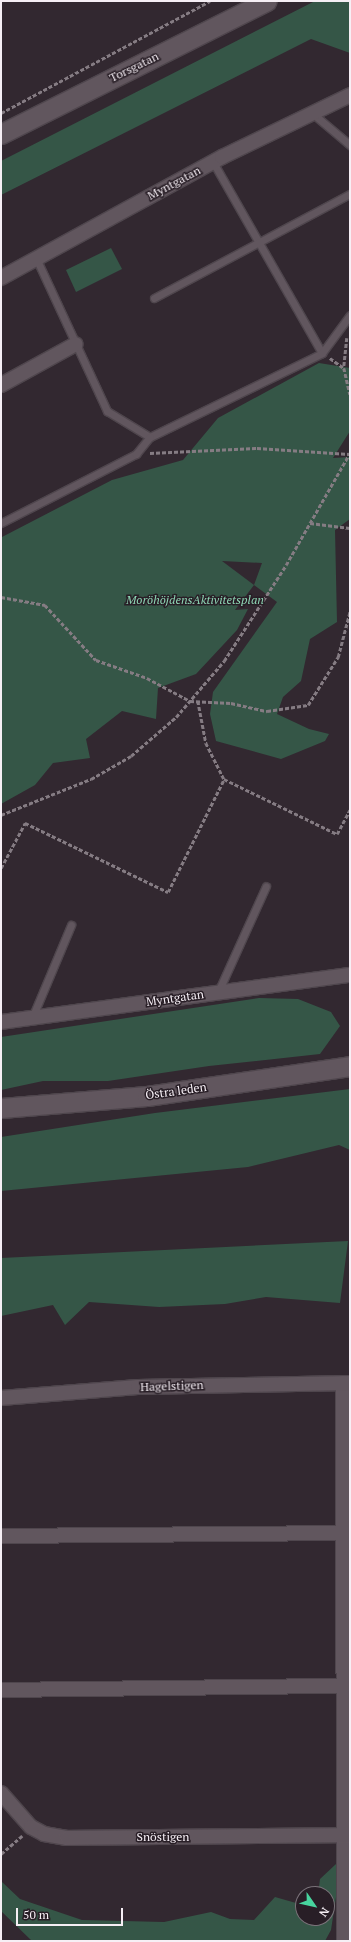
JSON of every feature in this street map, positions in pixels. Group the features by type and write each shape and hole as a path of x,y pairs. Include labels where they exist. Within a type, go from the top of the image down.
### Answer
{"street":[{"name":"Torsgatan","path":"1,134 268,1"},
{"name":"Myntgatan","path":"1,278 213,162 350,95"},
{"path":"1,385 76,344"},
{"name":"Myntgatan","path":"1,1022 350,975"},
{"name":"Östra leden","path":"1,1108 148,1096 350,1066"},
{"path":"344,1941 346,1835 346,1383"},
{"name":"Hagelstigen","path":"1,1398 138,1387 346,1383"},
{"path":"1,1536 346,1534"},
{"path":"1,1690 345,1686"},
{"name":"Snöstigen","path":"1,1793 31,1827 44,1834 67,1838 346,1835"}],"lane":[{"path":"312,113 350,145"},
{"path":"213,162 257,242 322,352"},
{"path":"154,298 350,194"},
{"path":"36,258 107,411 150,437"},
{"path":"1,523 136,454 150,437 322,352 350,315"},
{"path":"218,992 266,886"},
{"path":"32,1018 71,925"}],"path":[{"path":"1,112 210,1"},
{"path":"350,315 344,368 350,394"},
{"path":"322,352 344,368"},
{"path":"1,815 91,780 131,756 176,718 224,661 286,565 350,453 257,448 136,454"},
{"path":"310,523 350,528"},
{"path":"1,597 45,605 96,660 147,678 190,701 231,702 267,711 308,705 338,658 350,611"},
{"path":"198,701 206,743 224,780 337,834 350,810"},
{"path":"1,868 25,824 168,892 224,780"},
{"path":"1,1854 31,1827"}],"green space":[{"path":"315,1 350,1 350,53 311,39 1,195 1,161"},
{"path":"111,248 122,269 76,292 66,270"},
{"name":"MoröhöjdensAktivitetsplan","path":"319,363 350,368 350,431 333,458 350,457 350,519 335,530 337,622 310,639 301,681 283,697 277,714 309,729 329,734 325,741 281,759 216,741 210,714 213,692 277,602 254,585 235,610 248,609 237,630 196,674 158,688 156,719 122,711 86,739 90,758 53,763 35,785 1,804 2,537 112,480 183,460 218,418","holes":["222,561 262,563 254,585"]},
{"path":"259,998 298,999 331,1012 340,1026 320,1054 209,1066 108,1081 43,1081 1,1090 1,1037"},
{"path":"350,1089 350,1150 339,1145 248,1167 1,1191 1,1137 155,1113"},
{"path":"348,1241 340,1303 266,1297 225,1304 159,1307 89,1302 65,1325 53,1305 1,1316 1,1258"},
{"path":"336,1864 335,1904 335,1886 319,1886 320,1879"},
{"path":"1,1881 20,1899 82,1920 164,1922 211,1912 230,1919 254,1920 275,1897 295,1903 295,1926 332,1926 325,1941 32,1941 1,1911"}]}
